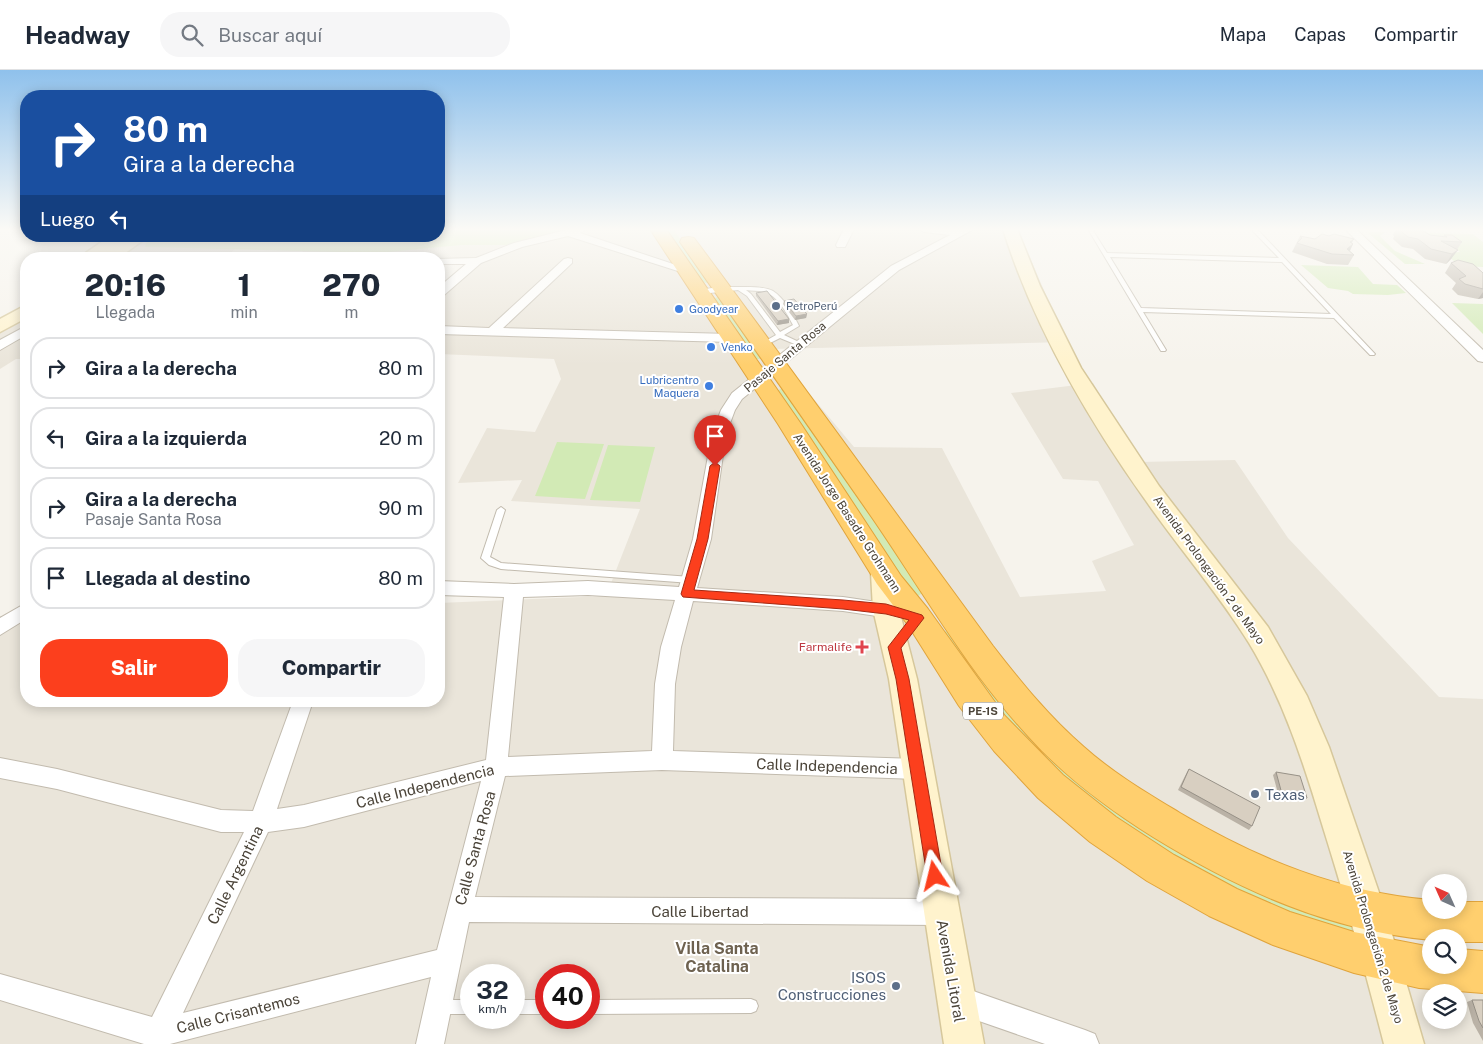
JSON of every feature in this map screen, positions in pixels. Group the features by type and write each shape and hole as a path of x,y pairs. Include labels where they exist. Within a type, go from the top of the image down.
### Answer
{"highway":[{"name":"Avenida Jorge Basadre Grohmann","path":"702,274 771,340 767,371 774,400 884,573 1006,741 1045,781 1092,820 1144,857 1207,895 1266,924 1328,946 1382,961 1460,972 1483,972"},
{"name":"Avenida Jorge Basadre Grohmann","path":"706,274 712,285 730,338 767,371 951,610 994,671 1031,716 1061,748 1105,785 1215,854 1312,896 1367,910 1433,921 1483,922"}],"street":[{"path":"445,288 461,274"},
{"path":"493,332 554,274"},
{"path":"683,274 712,285"},
{"name":"Pasaje Santa Rosa","path":"662,760 665,684 671,647 702,539 719,434 728,410 737,396 887,274"},
{"name":"Avenida Prolongación 2 de Mayo","path":"1028,274 1071,368 1151,491 1258,635 1292,696 1314,747 1367,910 1404,1044"},
{"path":"1398,274 1483,358"},
{"path":"0,312 20,299"},
{"path":"0,327 20,314"},
{"path":"445,330 730,338"},
{"path":"0,346 20,334"},
{"name":"Avenida Litoral","path":"884,573 886,609 902,679 964,1044"},
{"path":"445,588 514,591 689,587 886,609 918,618 951,610"},
{"name":"Calle Santa Rosa","path":"430,1044 459,909 496,767 514,591"},
{"path":"1,626 20,614"},
{"path":"895,647 918,618"},
{"name":"Calle Argentina","path":"157,1038 261,822 301,707"},
{"name":"Calle Independencia","path":"0,768 57,779 221,821 261,822 304,816 496,767 662,760 917,769"},
{"name":"Calle Libertad","path":"459,909 941,912"},
{"name":"Calle Crisantemos","path":"0,987 157,1038 448,960"},
{"path":"956,999 1085,1044"}],"lane":[{"path":"1117,274 1163,350"},
{"path":"1297,274 1372,354"},
{"path":"712,285 773,293 796,324 771,340"},
{"path":"1138,310 1336,316"},
{"path":"771,340 799,344"},
{"path":"501,510 485,558 492,563 689,587"},
{"path":"600,1007 751,1006"},
{"path":"438,1007 460,1007"}],"shaded area":[{"path":"455,274 1037,274 1066,342 772,349 854,447 942,448 1020,597 1106,591 1092,561 1134,545 1098,481 1063,479 1011,393 1093,383 1139,462 1235,460 1288,538 1439,697 1483,699 1483,1044 0,1044 0,616 20,617 20,707 445,707 445,603 606,596 640,509 511,501 522,480 458,483 487,428 535,432 561,379 554,359 445,354 445,283"},
{"path":"20,314 20,359 16,359 0,369 0,328"}],"green space":[{"path":"695,274 706,274 710,280 708,283 700,282"},
{"path":"1312,274 1365,274 1373,284 1397,285 1406,293 1388,295 1353,294 1348,291 1328,288"},
{"path":"717,297 722,298 762,359 754,359 713,300"},
{"path":"1452,303 1483,304 1483,334"},
{"path":"780,389 787,390 925,591 918,596 908,591 776,393"},
{"path":"557,442 604,444 585,499 535,496"},
{"path":"608,445 655,447 640,502 590,500"},
{"path":"945,631 956,638 1003,701 1355,926 1356,938 1318,926 1176,864 1031,754 944,639"}],"building":[{"path":"1464,274 1483,274 1483,289 1465,284 1459,279 1466,276"},
{"path":"767,291 789,319 778,321 756,293"},
{"path":"794,299 807,314 796,316 784,301"},
{"path":"1189,769 1260,807 1252,826 1181,787"},
{"path":"1276,772 1300,776 1307,798 1282,794"},
{"path":"1472,1000 1483,1000 1483,1028 1479,1021"}],"place":[{"name":"PetroPerú","path":"776,306"},
{"name":"Goodyear","path":"679,309"},
{"name":"Venko","path":"711,347"},
{"name":"Lubricentro Maquera","path":"709,386"},
{"name":"Farmalife","path":"862,647"},
{"name":"Texas","path":"1255,794"},
{"name":"ISOS Construcciones","path":"896,986"}],"district":[{"name":"Villa Santa Catalina","path":"717,957"}],"route":[{"path":"715,466 702,539 687,594 843,604 886,609 918,618 895,647 935,876"}]}
